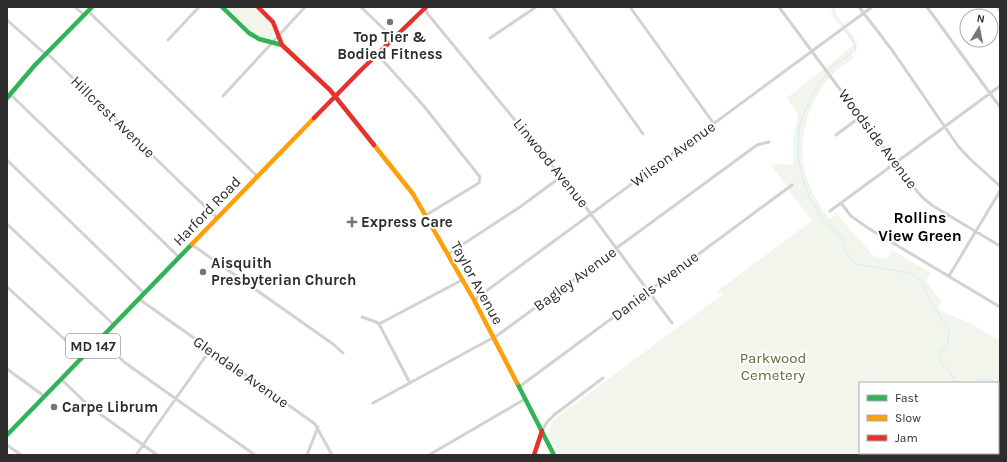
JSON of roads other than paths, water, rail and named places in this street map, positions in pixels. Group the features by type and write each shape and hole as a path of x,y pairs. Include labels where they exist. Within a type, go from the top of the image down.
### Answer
{"main road":[{"path":"222,7 254,36 262,41 282,45"},
{"name":"Taylor Avenue","path":"258,7 273,22 282,45 335,96 406,185 426,215 474,300 554,455"},
{"name":"Harford Road","path":"7,435 335,96 425,7"},
{"path":"8,96 90,9"},
{"path":"534,455 542,431"}],"street":[{"path":"75,7 84,15"},
{"path":"168,40 198,7"},
{"path":"223,96 305,7"},
{"path":"361,7 393,38"},
{"name":"Linwood Avenue","path":"425,7 427,13 591,213 672,323"},
{"path":"490,38 536,7"},
{"path":"553,7 643,134"},
{"path":"630,7 714,124"},
{"name":"Woodside Avenue","path":"779,7 860,117 924,200 944,214 1000,246"},
{"path":"859,7 892,50 962,150 1000,186"},
{"name":"Wilson Avenue","path":"474,300 872,7"},
{"path":"927,7 1000,107"},
{"path":"998,7 1000,11"},
{"path":"90,9 257,176"},
{"name":"Hillcrest Avenue","path":"7,20 124,126 217,218"},
{"path":"377,54 423,106 480,177 479,183 426,215"},
{"path":"830,211 1000,86"},
{"path":"8,96 18,102 179,257"},
{"path":"836,135 860,117"},
{"name":"Bagley Avenue","path":"373,404 493,338 757,145 769,142"},
{"path":"7,160 144,293"},
{"path":"448,254 520,207 562,176"},
{"name":"Daniels Avenue","path":"519,387 792,185"},
{"path":"949,276 1000,191"},
{"path":"841,203 851,216 858,222 1000,307"},
{"path":"7,224 114,325"},
{"path":"191,244 333,344 343,353"},
{"path":"379,324 462,280"},
{"path":"7,287 83,356"},
{"name":"Glendale Avenue","path":"139,299 315,424 332,455"},
{"path":"362,317 379,324 410,383"},
{"path":"101,338 124,362 255,455"},
{"path":"136,455 210,350"},
{"path":"7,369 44,396"},
{"path":"542,431 547,422 554,415 603,378"},
{"path":"61,379 89,406 158,455"},
{"path":"430,455 525,399"},
{"path":"307,455 318,427"},
{"path":"7,445 21,455"}],"waterway":[{"path":"830,68 856,50 855,45 846,31"},
{"path":"825,76 813,93 799,128 798,157 804,184 810,199 824,221 844,239 844,249 855,264 910,273 921,280 927,295 949,330 948,344 945,348 942,348 939,359 956,382"},
{"path":"978,382 979,380 991,379 994,382"}],"place":[{"name":"Top Tier & Bodied Fitness","path":"390,22"},
{"name":"Express Care","path":"352,222"},
{"name":"Aisquith Presbyterian Church","path":"203,272"},
{"name":"Carpe Librum","path":"54,407"}],"district":[{"name":"Rollins View Green","path":"920,226"}],"park label":[{"name":"Parkwood Cemetery","path":"773,366"}]}
